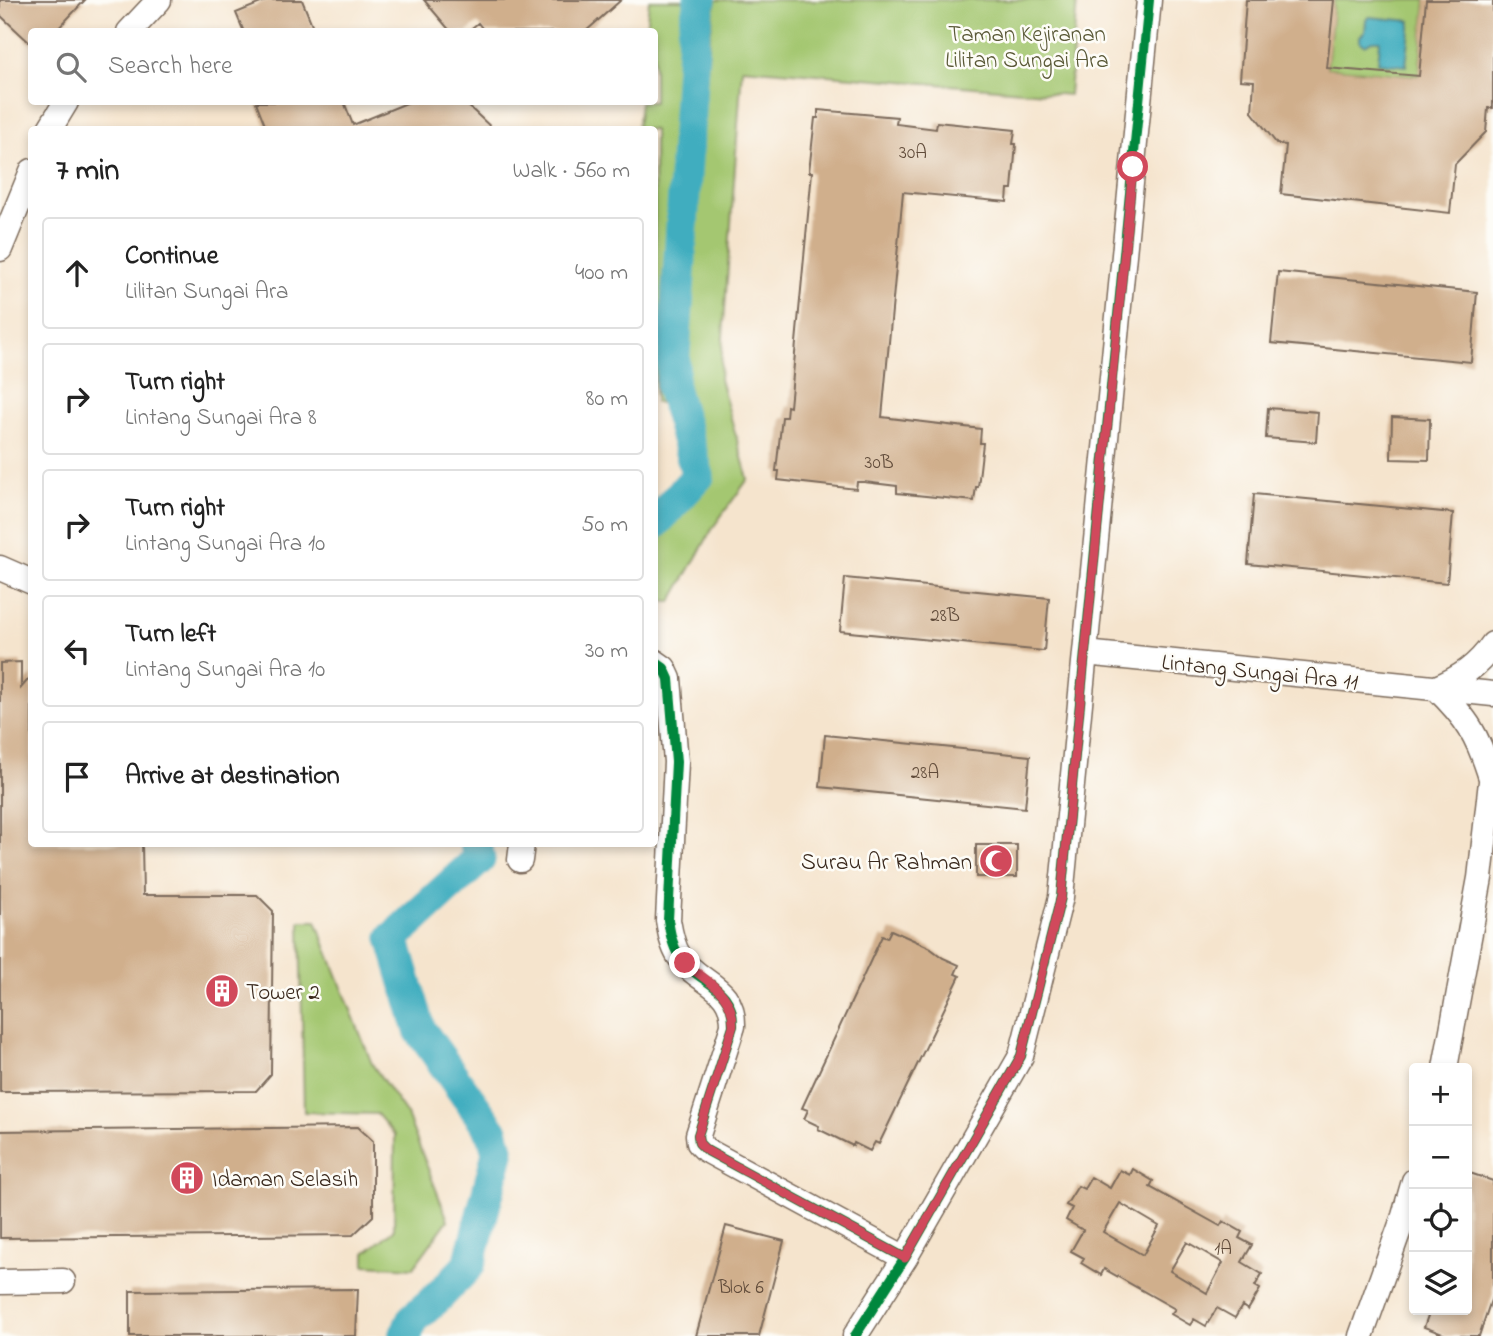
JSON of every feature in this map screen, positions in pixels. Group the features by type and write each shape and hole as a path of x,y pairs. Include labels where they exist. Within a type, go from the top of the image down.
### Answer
{"street":[{"path":"133,28 159,0"},
{"path":"855,1336 905,1258 1021,1056 1061,897 1149,0"},
{"path":"51,126 64,105"},
{"path":"0,248 28,181"},
{"path":"0,568 28,580"},
{"path":"1446,1063 1486,878 1492,771 1473,730 1436,688 1456,680 1478,665 1493,644"},
{"name":"Lintang Sungai Ara 11","path":"1085,653 1493,694"},
{"path":"658,664 664,668 669,679 676,762 668,920 670,933 678,955 719,989 726,997 733,1016 733,1026 698,1135 699,1143 706,1150 905,1258"},
{"path":"1360,1336 1412,1189"},
{"path":"0,1282 63,1281"}],"green space":[{"path":"649,0 686,0 679,49 659,403 658,126 637,126 640,105 658,105 658,28 646,28"},
{"name":"Taman Kejiranan Lilitan Sungai Ara","path":"716,0 1077,0 1069,95 742,68 720,379 748,479 714,526 671,602 658,599 658,536 709,477 681,390 710,35"},
{"path":"1334,0 1426,0 1419,76 1327,68"},
{"path":"300,921 316,921 372,1064 407,1115 448,1220 413,1268 365,1265 365,1253 394,1230 395,1135 377,1114 304,1112"}],"water":[{"path":"1369,17 1411,21 1406,66 1378,63 1380,41 1365,45 1360,42"}],"building":[{"path":"0,0 85,0 59,28 28,28 28,41 0,15"},
{"path":"268,0 302,0 313,28 242,28 236,13"},
{"path":"424,0 621,0 590,28 482,28 478,23 472,28 448,28"},
{"path":"1246,0 1334,0 1327,68 1419,76 1426,0 1493,0 1493,108 1488,108 1486,132 1455,164 1450,213 1281,194 1286,145 1277,144 1252,112 1254,81 1240,80"},
{"path":"257,105 345,105 353,125 402,105 467,105 490,126 265,126"},
{"path":"818,110 897,117 896,124 936,129 937,122 1015,130 1012,189 1008,189 1007,202 903,192 882,417 981,429 980,443 983,443 974,501 897,493 897,486 864,482 857,482 856,489 778,480 779,471 776,471 782,417 786,417 787,406 790,407 812,172 809,172"},
{"path":"1278,272 1477,292 1471,362 1271,343"},
{"path":"1268,408 1318,412 1316,442 1266,438"},
{"path":"1392,417 1430,419 1429,460 1391,459"},
{"path":"1254,494 1453,513 1447,583 1248,564"},
{"path":"845,578 1049,598 1044,651 840,631"},
{"path":"21,662 21,688 28,680 28,847 142,847 143,895 257,895 273,911 271,1074 256,1091 0,1092 0,663"},
{"path":"825,735 1030,756 1025,808 820,787"},
{"name":"Surau Ar Rahman","path":"976,845 1017,845 1017,877 976,877"},
{"path":"891,930 931,948 943,958 959,965 955,974 960,976 879,1144 875,1142 870,1151 818,1129 819,1126 804,1119 808,1110 802,1108 882,936 887,938"},
{"name":"Idaman Selasih","path":"358,1127 373,1141 373,1216 353,1235 0,1238 0,1131"},
{"path":"1133,1169 1153,1181 1150,1187 1220,1226 1223,1221 1242,1232 1239,1238 1252,1245 1242,1262 1262,1274 1255,1286 1260,1289 1248,1310 1242,1306 1235,1318 1217,1308 1206,1326 1194,1319 1190,1325 1171,1314 1175,1309 1104,1269 1101,1275 1081,1263 1084,1258 1071,1251 1083,1230 1066,1220 1072,1208 1066,1205 1078,1186 1084,1189 1091,1177 1110,1188 1120,1170 1130,1175","holes":["1120,1203 1159,1226 1143,1255 1103,1232","1187,1242 1223,1263 1207,1293 1170,1271"]},
{"path":"1472,1174 1493,1181 1493,1294 1479,1336 1448,1336 1424,1327 1428,1315 1472,1315"},
{"path":"726,1226 784,1241 759,1336 696,1336"},
{"path":"358,1289 356,1336 130,1336 130,1291"}],"waterway":[{"path":"658,520 698,476 672,387 694,32 700,0"},
{"path":"405,1336 413,1319 469,1265 498,1153 493,1133 420,1030 393,938 479,859 477,847"}],"cycle path":[{"path":"855,1336 905,1258 1021,1056 1061,897 1149,0"},
{"path":"658,664 664,668 669,679 676,762 668,920 679,956 687,966 721,993 732,1012 733,1026 698,1135 699,1143 706,1150 905,1258"}],"place":[{"name":"Surau Ar Rahman","path":"996,861"},
{"name":"Tower 2","path":"222,991"},
{"name":"Idaman Selasih","path":"187,1178"}],"route":[{"path":"685,963 719,989 731,1006 733,1016 733,1026 698,1135 699,1143 706,1150 905,1258 1021,1056 1061,897 1133,167"}]}
